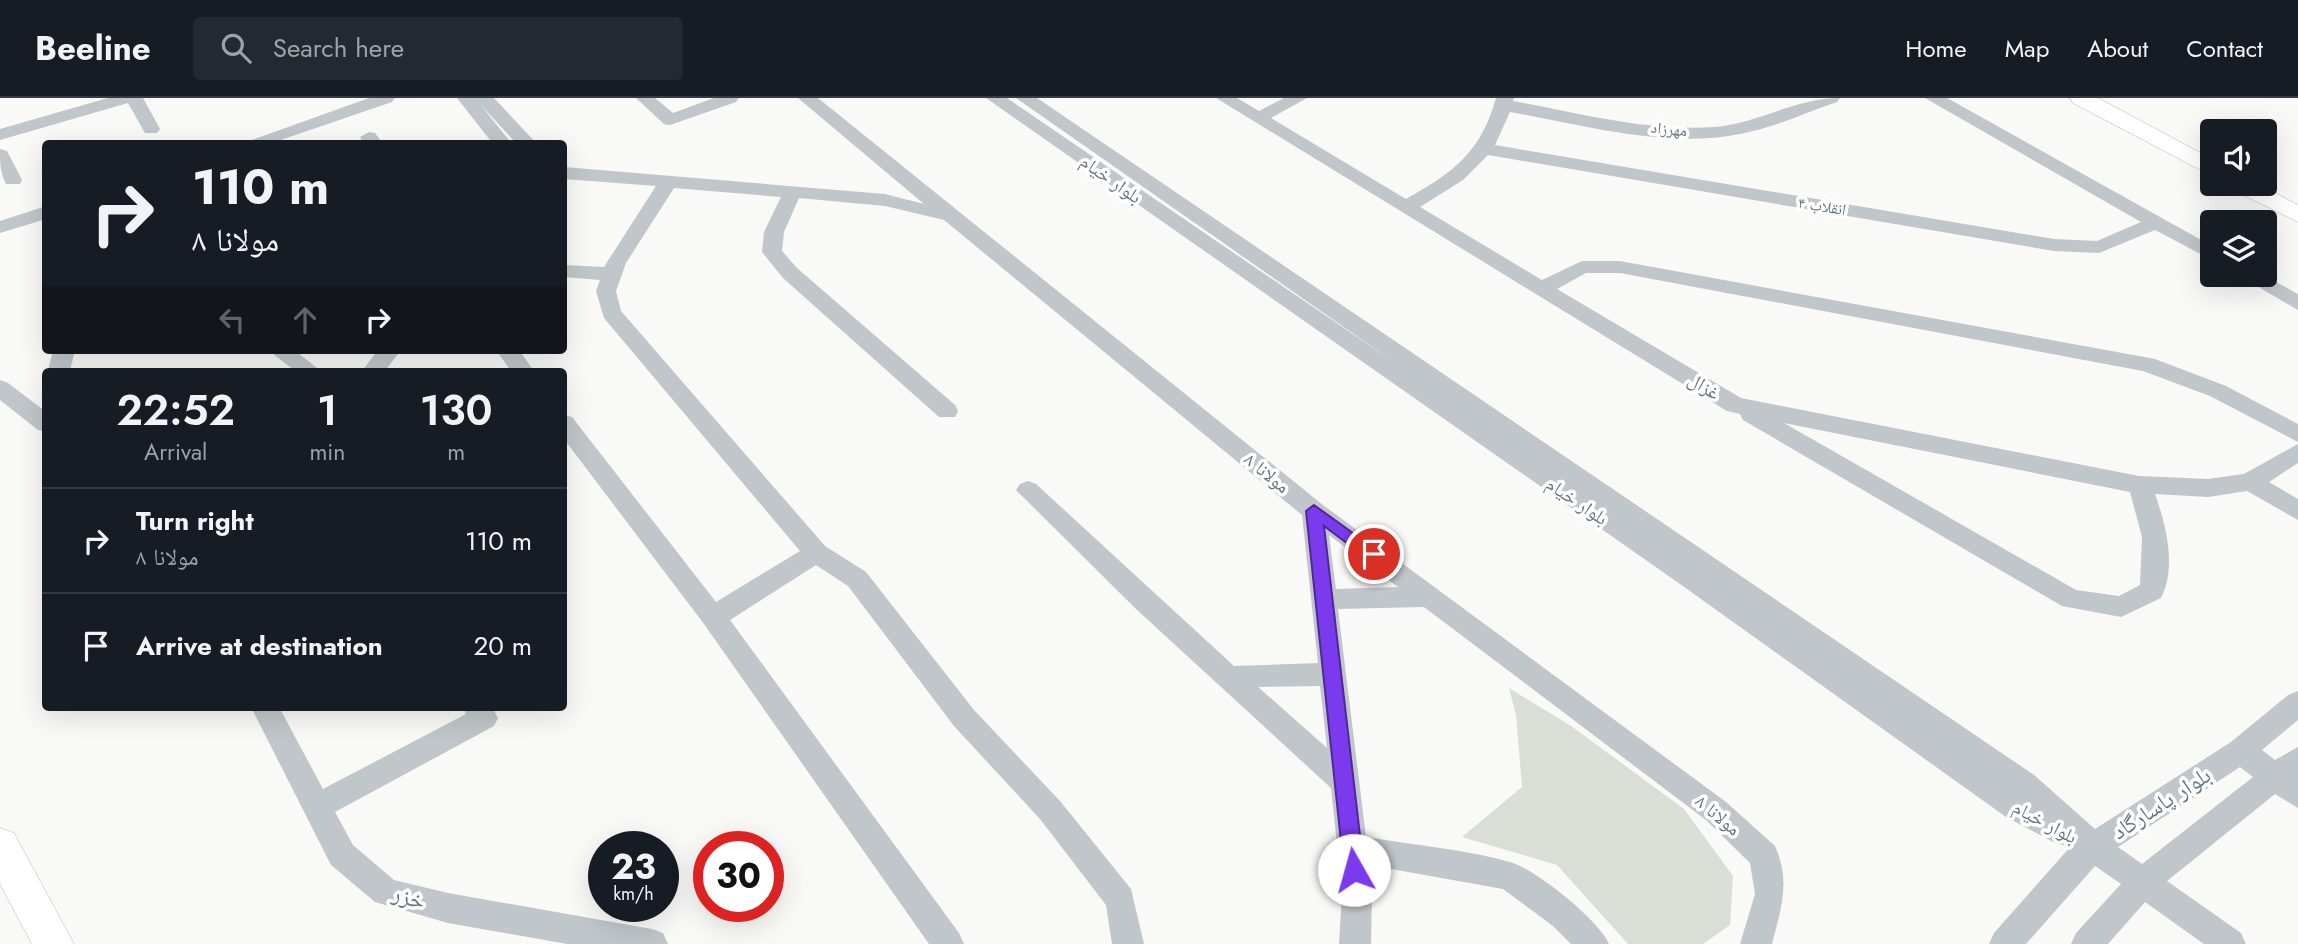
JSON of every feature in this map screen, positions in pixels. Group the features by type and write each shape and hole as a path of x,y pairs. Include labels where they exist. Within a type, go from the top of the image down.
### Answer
{"main road":[{"path":"2081,98 2200,162"},
{"path":"2114,98 2200,142"},
{"path":"2277,182 2298,192"},
{"path":"2262,196 2298,215"},
{"path":"0,846 42,940"}],"street":[{"path":"0,137 127,98"},
{"path":"134,98 151,129"},
{"path":"262,140 386,98"},
{"path":"466,98 500,140"},
{"path":"484,98 524,140"},
{"path":"645,98 670,120 730,98"},
{"name":"مولانا ۸","path":"807,98 1314,511 1433,597 1716,811 1764,856 1770,894 1756,944"},
{"name":"بلوار خیام","path":"995,98 1689,577 2016,808 2093,847"},
{"name":"بلوار خیام","path":"1025,98 2024,783 2093,847"},
{"name":"غزال","path":"1225,98 1735,405 2139,485 2208,488 2250,482"},
{"path":"1258,118 1298,98"},
{"name":"مهرزاد","path":"1405,206 1466,171 1483,149 1504,101 1609,123 1691,132 1738,129 1831,98"},
{"path":"1934,98 2200,247"},
{"name":"انقلاب ۴","path":"1483,149 2054,246 2099,247 2156,223"},
{"path":"0,156 13,180"},
{"path":"567,173 885,200 948,215"},
{"path":"669,181 635,231 612,274 606,291 611,313 816,553 857,579 964,718 1050,810 1120,899 1128,944"},
{"path":"793,191 775,232 772,252 790,272 947,411"},
{"path":"0,227 42,213"},
{"path":"1542,288 1582,267 1620,267 2147,364 2218,391 2298,434"},
{"path":"567,271 612,274"},
{"path":"2269,287 2298,303"},
{"path":"285,354 306,368"},
{"path":"375,368 387,354"},
{"path":"510,354 521,368"},
{"path":"0,388 42,421"},
{"path":"1735,405 2071,599 2121,607 2152,591 2159,559 2148,510 2139,485"},
{"path":"567,427 713,617 948,944"},
{"path":"2298,452 2250,482 2298,511"},
{"path":"1028,490 1343,781"},
{"path":"1314,511 1357,893 1355,944"},
{"path":"713,617 816,553"},
{"path":"1322,599 1433,597"},
{"path":"1228,677 1331,674"},
{"name":"بلوار پاسارگاد","path":"2005,944 2093,847 2241,751 2298,703"},
{"name":"خزر","path":"267,711 342,855 386,892 448,908 652,944"},
{"path":"316,807 484,718 480,711"},
{"path":"2241,751 2298,795"},
{"path":"2087,944 2143,882 2298,759"},
{"path":"2093,847 2230,944"},
{"path":"1351,848 1510,876 1564,915 1593,944"}],"shaded area":[{"path":"1509,688 1571,726 1684,809 1733,876 1730,925 1703,944 1628,944 1557,865 1462,837 1522,787 1516,715"}],"route":[{"path":"1354,870 1314,511 1374,554"}]}
